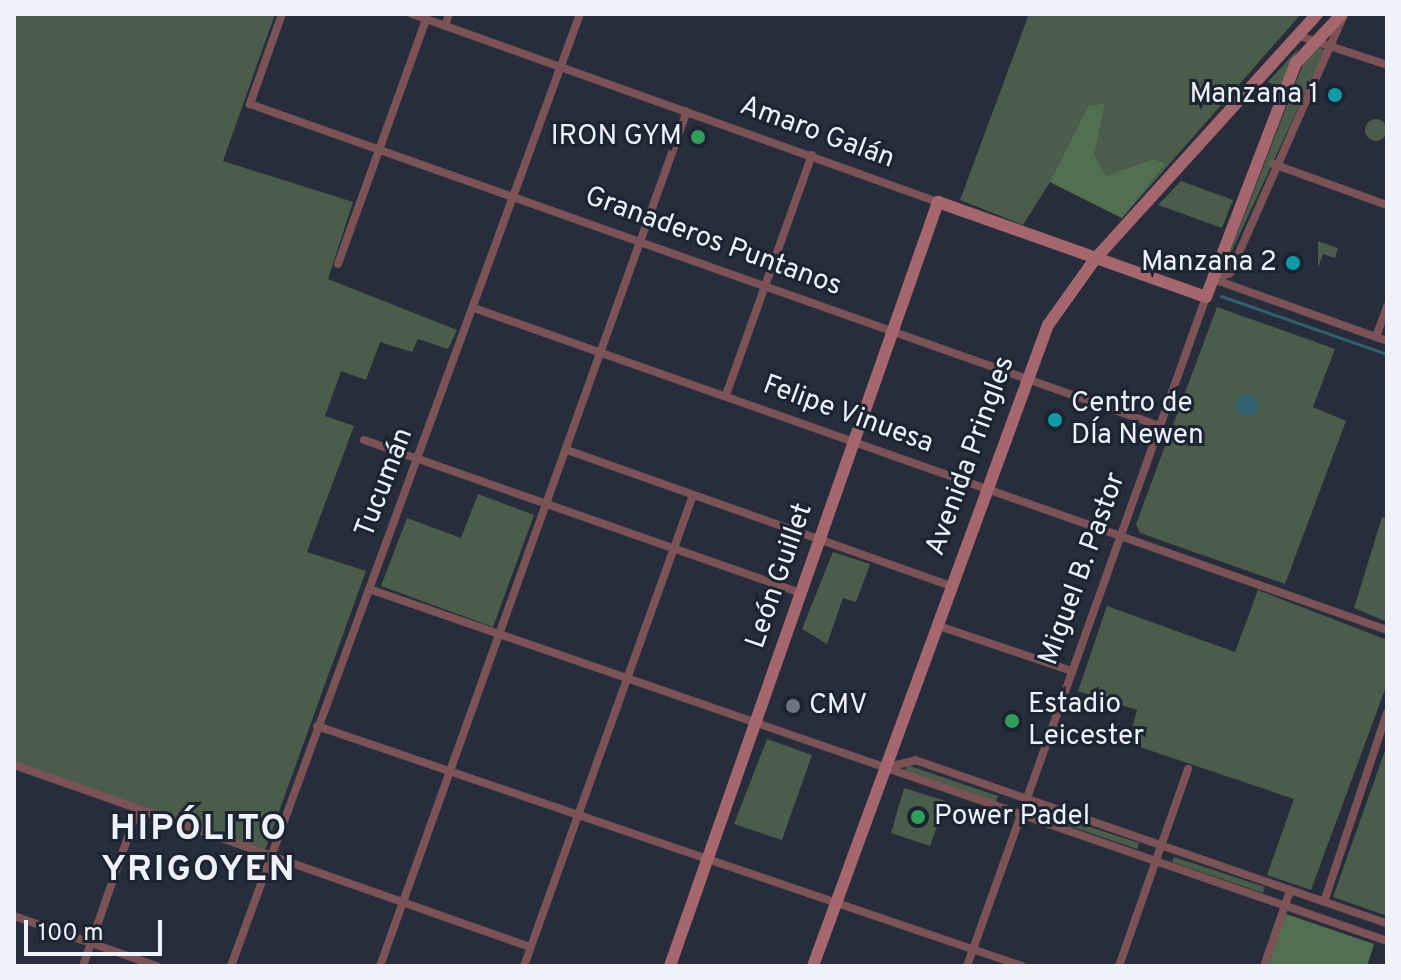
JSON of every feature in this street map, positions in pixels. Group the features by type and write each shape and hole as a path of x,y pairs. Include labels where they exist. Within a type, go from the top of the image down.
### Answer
{"street":[{"name":"Granaderos Puntanos","path":"282,14 250,104 378,151 515,194 1160,426"},
{"name":"Amaro Galán","path":"412,14 1206,297"},
{"path":"445,26 449,14"},
{"name":"Tucumán","path":"231,966 580,14"},
{"path":"1305,38 1317,14"},
{"path":"1305,38 1343,14"},
{"name":"Miguel B. Pastor","path":"1213,279 1230,273 1273,164 1334,46 1343,14"},
{"path":"338,264 426,19"},
{"path":"1305,38 1387,65"},
{"name":"Avenida Pringles","path":"813,966 1023,379 1060,305 1095,259 1305,38"},
{"name":"Miguel B. Pastor","path":"967,966 1206,297 1305,38"},
{"path":"380,966 687,111"},
{"path":"726,395 812,155"},
{"path":"1273,164 1387,205"},
{"name":"León Guillet","path":"670,966 938,202"},
{"path":"1213,279 1387,341"},
{"path":"1376,337 1387,306"},
{"name":"Felipe Vinuesa","path":"474,308 1387,630"},
{"path":"364,440 800,593"},
{"path":"567,450 949,585"},
{"path":"524,966 693,495"},
{"path":"369,589 626,682 1387,941"},
{"path":"935,625 1072,671"},
{"path":"1324,902 1387,713"},
{"path":"317,726 1022,966"},
{"path":"883,768 915,760 1387,923"},
{"path":"14,765 530,947"},
{"path":"1119,966 1188,769"},
{"path":"83,966 138,808"},
{"path":"1264,966 1290,891"},
{"path":"14,916 157,966"}],"green space":[{"path":"14,14 275,14 223,161 353,202 328,279 457,330 448,349 418,339 412,352 380,342 366,380 341,371 325,416 354,426 307,552 366,571 265,850 14,765"},
{"path":"1029,14 1301,14 1122,218 1050,182 1023,225 960,200"},
{"path":"1316,46 1325,50 1224,268 1306,56"},
{"path":"1298,49 1281,89 1268,82"},
{"path":"1105,103 1094,155 1106,176 1154,159 1165,164 1122,218 1050,182 1088,106"},
{"path":"1376,119 1384,122 1387,130 1384,138 1376,141 1368,138 1365,130 1368,122"},
{"path":"1181,181 1233,200 1222,228 1158,205"},
{"path":"1318,241 1338,248 1335,258 1323,254 1318,268"},
{"path":"1217,307 1335,349 1313,407 1346,421 1285,584 1140,533 1136,524"},
{"path":"478,494 534,515 493,627 381,586 407,518 461,538"},
{"path":"1382,517 1387,519 1387,622 1354,608"},
{"path":"833,552 870,564 856,602 843,598 827,644 802,629"},
{"path":"1258,590 1387,640 1387,684 1311,890 1267,875 1294,799 1128,743 1137,710 1078,691 1107,606 1235,652"},
{"path":"767,739 812,755 782,840 734,824"},
{"path":"1387,745 1387,916 1333,897"},
{"path":"907,765 998,796 996,802 905,771"},
{"name":"Power Padel","path":"904,788 946,801 930,846 891,833"},
{"path":"1048,813 1139,843 1137,849 1046,818"},
{"path":"1174,857 1265,887 1263,893 1172,862"},
{"path":"1286,914 1374,944 1367,966 1268,966"}],"water":[{"path":"1247,394 1255,397 1258,405 1255,413 1247,416 1239,413 1236,405 1239,397"}],"waterway":[{"path":"1221,296 1387,354"}],"place":[{"name":"Manzana 1","path":"1335,95"},
{"name":"IRON GYM","path":"698,137"},
{"name":"Manzana 2","path":"1293,263"},
{"name":"Centro de DÍa Newen","path":"1055,420"},
{"name":"CMV","path":"793,706"},
{"name":"Estadio Leicester","path":"1012,721"},
{"name":"Power Padel","path":"918,817"}],"district":[{"name":"HIPÓLITO YRIGOYEN","path":"199,850"}]}
